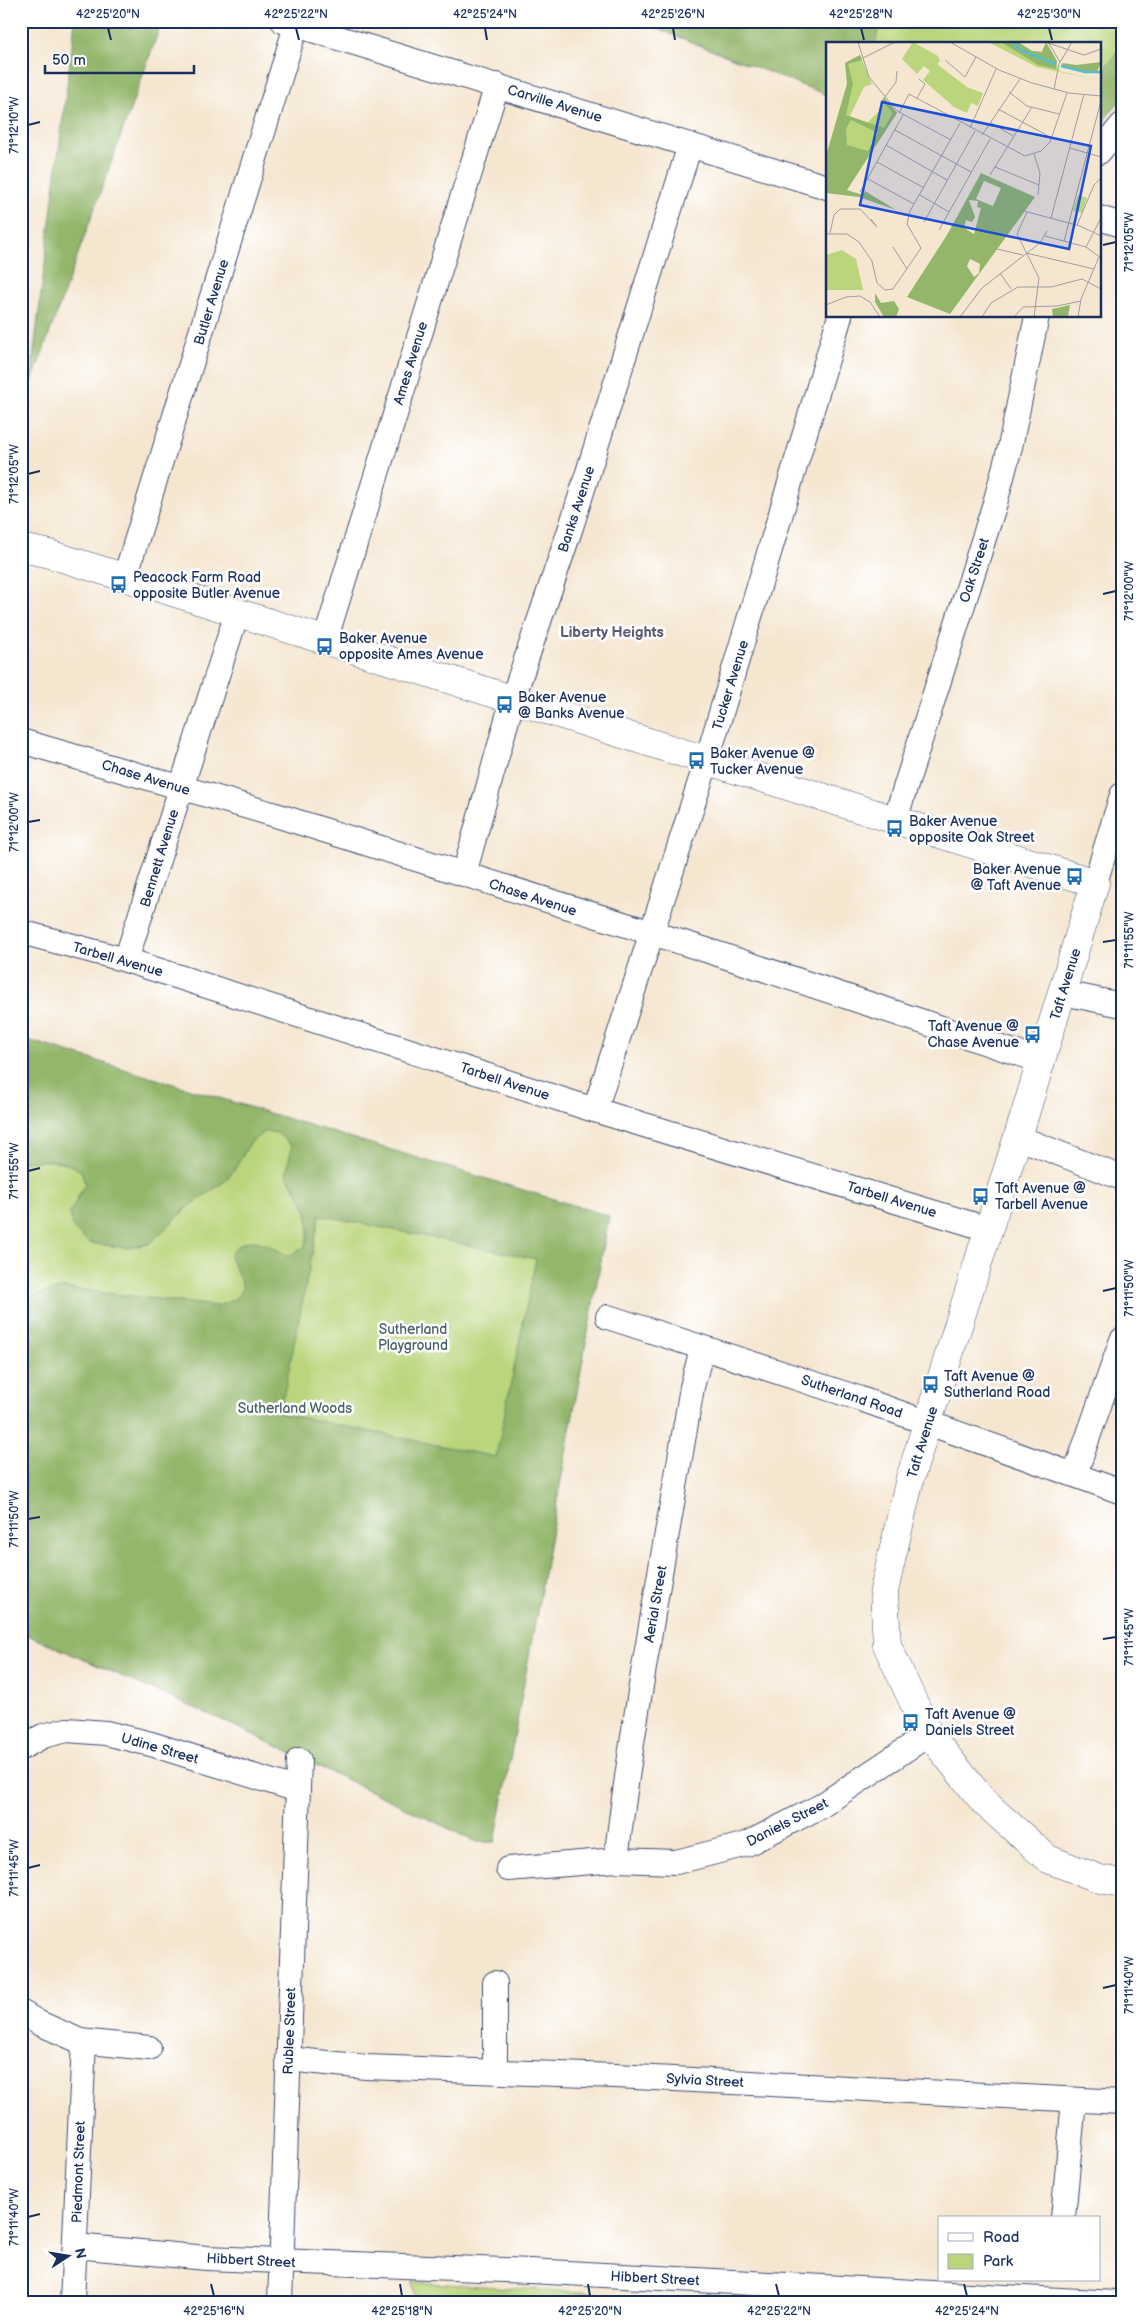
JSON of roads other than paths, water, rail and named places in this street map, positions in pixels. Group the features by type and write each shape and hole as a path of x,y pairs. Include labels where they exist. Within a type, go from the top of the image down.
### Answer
{"street":[{"name":"Carville Avenue","path":"290,24 497,85 826,188"},
{"name":"Butler Avenue","path":"125,577 290,24"},
{"name":"Ames Avenue","path":"325,641 497,85"},
{"path":"1100,151 1122,125"},
{"name":"Banks Avenue","path":"464,874 513,698 570,527 690,145"},
{"path":"1100,218 1122,226"},
{"name":"Tucker Avenue","path":"595,1110 708,760 839,318"},
{"name":"Oak Street","path":"896,820 995,503 1010,447 1038,318"},
{"path":"34,551 125,577 325,641 513,698 1095,883"},
{"name":"Bennett Avenue","path":"126,960 237,613"},
{"name":"Chase Avenue","path":"21,741 279,816 464,874 1041,1061"},
{"name":"Taft Avenue","path":"1122,795 908,1486 884,1590 887,1645 929,1734 984,1802 1048,1858 1100,1879 1122,1883"},
{"name":"Tarbell Avenue","path":"21,932 126,960 595,1110 988,1229"},
{"path":"1062,992 1122,1005"},
{"path":"1017,1137 1122,1178"},
{"name":"Sutherland Road","path":"608,1317 928,1422 1122,1492"},
{"path":"1075,1474 1122,1340"},
{"name":"Aerial Street","path":"616,1860 629,1754 692,1387 702,1349"},
{"name":"Udine Street","path":"21,1748 43,1736 67,1730 106,1733 151,1744 298,1790"},
{"name":"Daniels Street","path":"508,1869 616,1860 676,1862 747,1844 821,1806 929,1734"},
{"name":"Rublee Street","path":"280,2303 283,2262 299,1760"},
{"path":"494,2070 495,1983"},
{"path":"21,2012 39,2023 84,2042 149,2048"},
{"name":"Piedmont Street","path":"72,2303 84,2042"},
{"name":"Sylvia Street","path":"288,2059 366,2067 494,2070 1122,2102"},
{"path":"1063,2216 1074,2100"},
{"name":"Hibbert Street","path":"75,2246 207,2258 283,2262 354,2263 1055,2294 1116,2303"}],"place":[{"name":"Peacock Farm Road opposite Butler Avenue","path":"119,585"},
{"name":"Baker Avenue opposite Ames Avenue","path":"325,646"},
{"name":"Baker Avenue @ Banks Avenue","path":"504,705"},
{"name":"Baker Avenue @ Tucker Avenue","path":"696,761"},
{"name":"Baker Avenue opposite Oak Street","path":"895,829"},
{"name":"Baker Avenue @ Taft Avenue","path":"1075,877"},
{"name":"Taft Avenue @ Chase Avenue","path":"1033,1034"},
{"name":"Taft Avenue @ Tarbell Avenue","path":"981,1196"},
{"name":"Taft Avenue @ Sutherland Road","path":"930,1384"},
{"name":"Taft Avenue @ Daniels Street","path":"911,1722"}],"district":[{"name":"Liberty Heights","path":"612,632"}],"park label":[{"name":"Sutherland Playground","path":"413,1338"},
{"name":"Sutherland Woods","path":"295,1408"}]}
